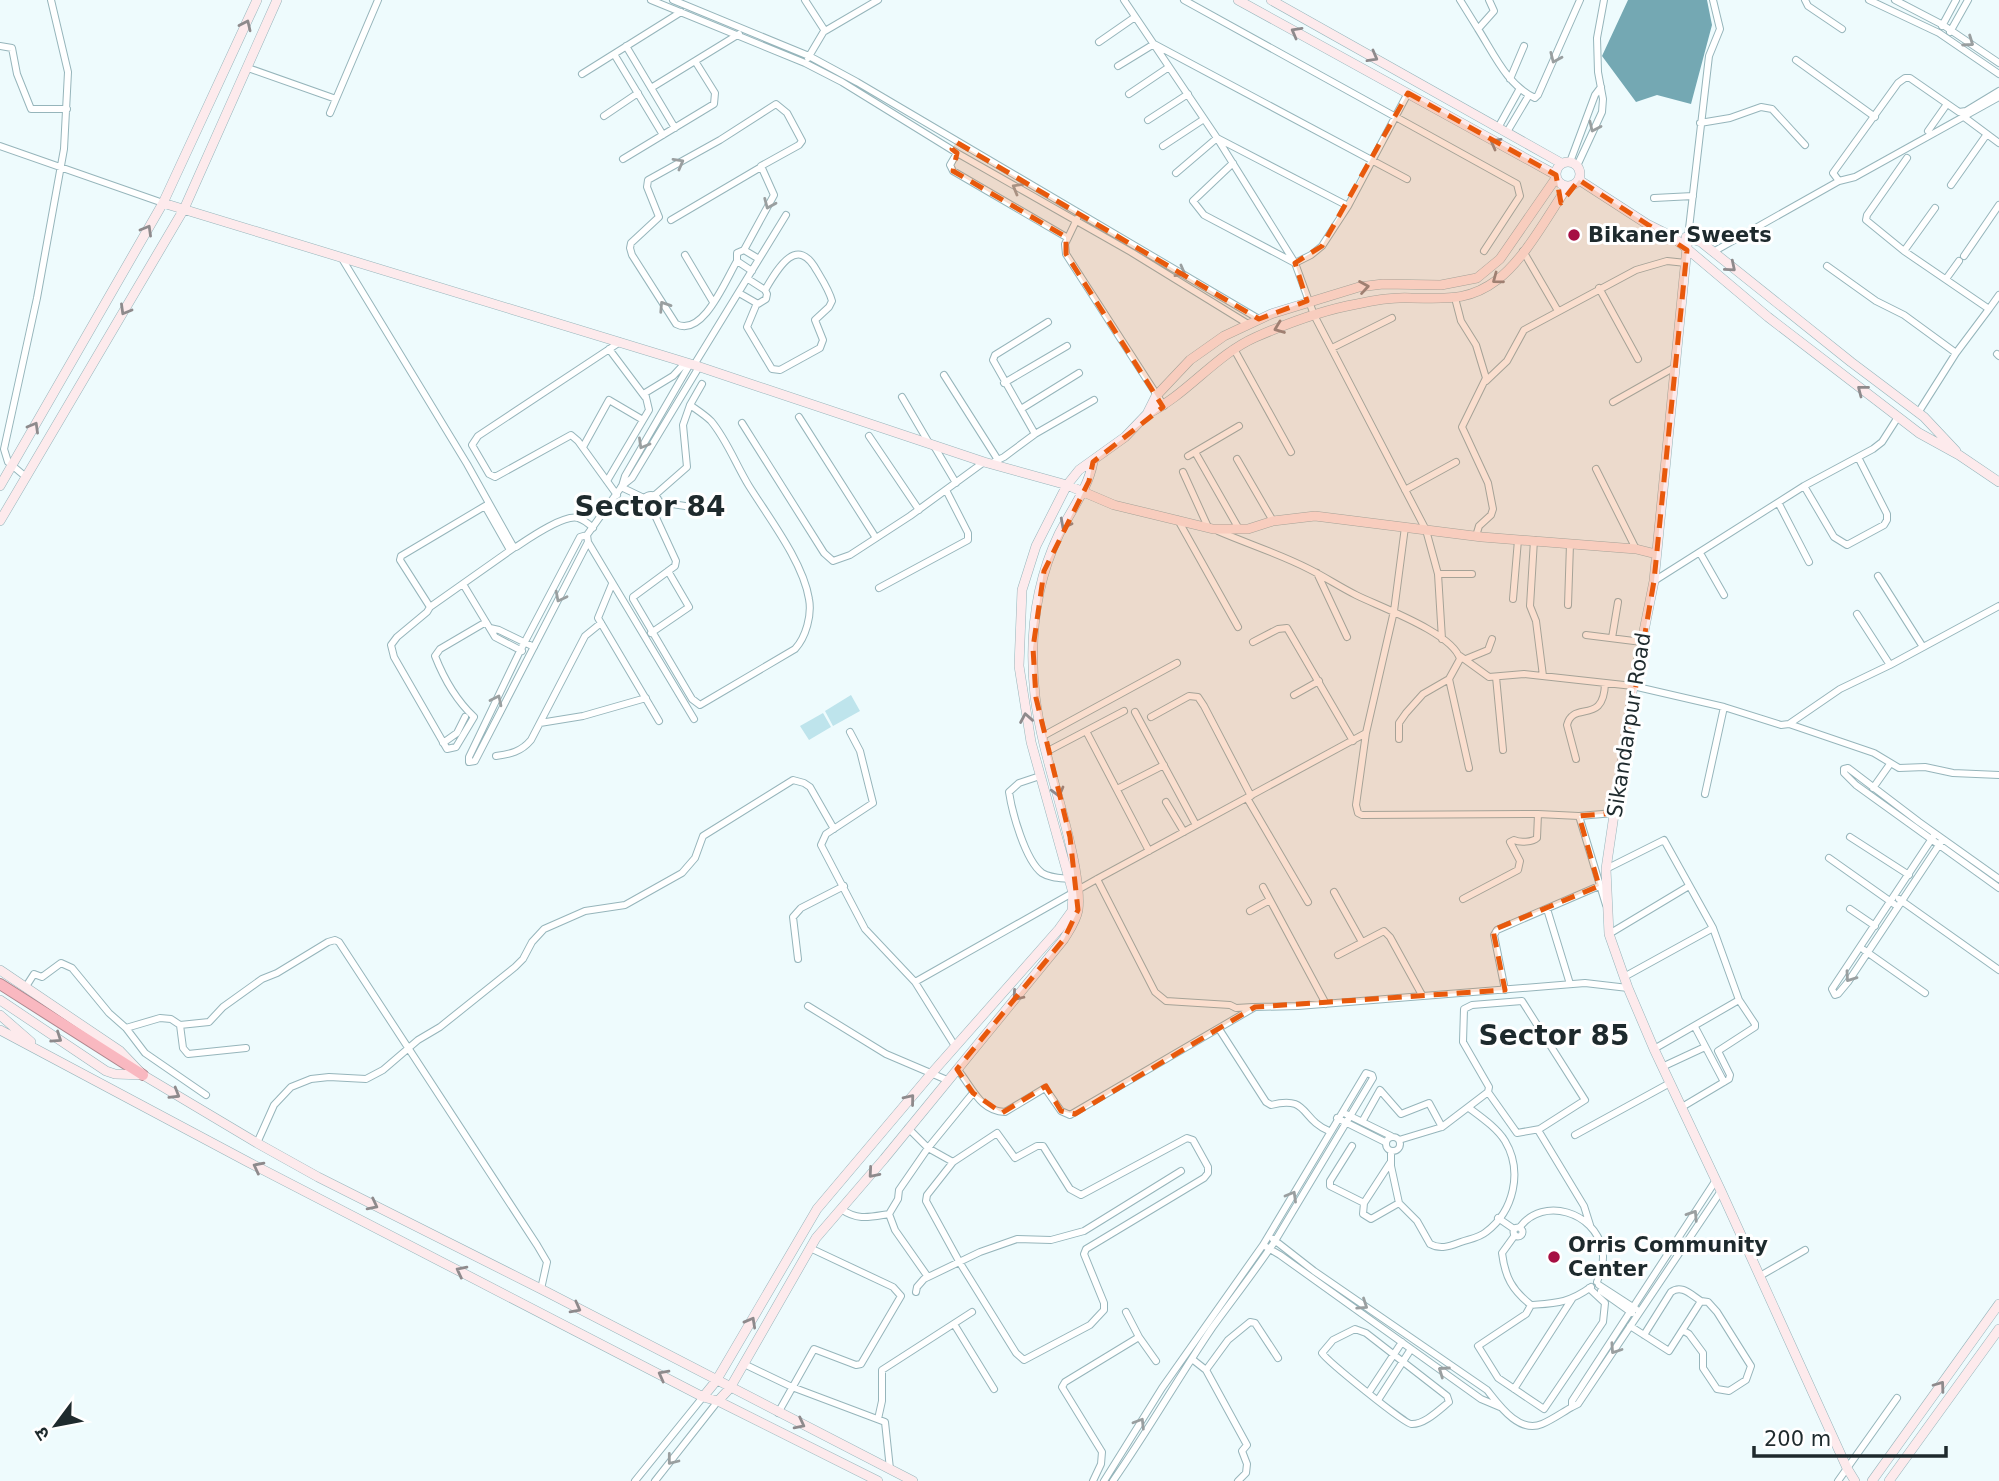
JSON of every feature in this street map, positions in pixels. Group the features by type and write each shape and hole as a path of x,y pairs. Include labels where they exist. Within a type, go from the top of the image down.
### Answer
{"highway":[{"path":"4,986 142,1075"}],"street":[{"path":"26,477 12,466 5,455 5,441 62,168 68,66 51,0"},
{"path":"0,486 163,202 257,0"},
{"path":"0,520 184,209 277,0"},
{"path":"330,113 378,0"},
{"path":"651,0 736,36 807,60 954,151 1131,252 1248,324"},
{"path":"673,0 857,82 1259,319"},
{"path":"805,0 824,31"},
{"path":"807,60 824,31 878,0"},
{"path":"1124,0 1217,138 1295,263 1314,316 1426,530 1438,574 1442,639"},
{"path":"1184,0 1517,184 1520,195 1484,251"},
{"path":"1200,9 1204,0"},
{"path":"1238,0 1556,176 1562,185 1574,185 1578,180 1580,173 1569,164 1271,0"},
{"path":"1460,0 1510,79 1519,90 1535,98 1580,0"},
{"path":"1478,29 1494,11 1489,0"},
{"path":"635,1481 716,1381 817,1209 1072,911 1076,892 1069,879 1040,776 1022,698 1019,657 1023,590 1036,546 1067,485 1079,470 1125,437 1147,414 1156,396 1191,360 1224,336 1307,301 1359,287 1382,284 1441,285 1477,278 1500,259 1556,176 1557,168 1569,164 1601,111 1603,99 1597,38 1604,0"},
{"path":"1688,237 1709,56 1720,29 1713,0"},
{"path":"1805,0 1808,6 1842,29"},
{"path":"1869,0 1939,33 1999,74"},
{"path":"1895,0 1943,25 1999,63"},
{"path":"1939,33 1956,0"},
{"path":"1947,38 1968,0"},
{"path":"582,74 690,7"},
{"path":"1099,42 1135,16"},
{"path":"650,88 745,30"},
{"path":"1118,66 1154,44"},
{"path":"1154,44 1407,179"},
{"path":"0,46 12,48 17,74 31,109 67,109"},
{"path":"626,46 675,128"},
{"path":"1510,79 1524,46"},
{"path":"614,54 663,135"},
{"path":"1796,60 1875,117"},
{"path":"623,159 716,101 715,93 695,61"},
{"path":"1129,94 1169,67"},
{"path":"248,68 336,99"},
{"path":"1839,181 1833,173 1898,83 1905,78 1910,78 1962,113 1999,91"},
{"path":"1569,164 1595,95 1601,87"},
{"path":"1503,129 1519,90"},
{"path":"604,116 639,93"},
{"path":"1295,263 1322,246 1348,206 1408,93"},
{"path":"1148,120 1188,94"},
{"path":"1503,129 1529,95"},
{"path":"1713,252 1839,181 1854,177 1999,97"},
{"path":"671,220 762,164 799,145 802,141 787,113 776,104 647,182 660,215 629,248 679,326 686,327 699,320 713,302 737,261 738,251 744,250 759,259"},
{"path":"1928,131 1947,104"},
{"path":"1700,123 1730,118 1762,107 1772,109 1805,145"},
{"path":"1964,117 1999,143"},
{"path":"1163,146 1204,119"},
{"path":"1951,185 1987,134"},
{"path":"1217,138 1348,206"},
{"path":"1176,173 1217,138"},
{"path":"956,142 950,165 953,171 1068,238"},
{"path":"0,146 184,209 620,342 932,445 1067,485 1114,505 1211,528 1317,573 1356,595 1394,611 1442,639 1489,677 1524,674 1633,686 1724,706 1782,725 1789,724 1840,689 1999,606"},
{"path":"1907,158 1866,218 1870,226 1989,309"},
{"path":"1233,163 1193,201 1204,215 1295,263"},
{"path":"744,250 773,198 772,188 761,167"},
{"path":"1578,180 1647,224 1673,237 1768,317 1919,433 1959,455 1999,482"},
{"path":"1147,414 1164,406 1234,349 1254,338 1354,304 1383,299 1455,298 1485,288 1497,281 1524,251 1568,186"},
{"path":"1654,198 1693,196"},
{"path":"1946,279 1999,205"},
{"path":"1904,251 1935,208"},
{"path":"1079,214 1065,244 1066,254 1164,406"},
{"path":"694,719 587,539 580,537 520,651 469,762 475,761 530,655 587,539 593,527 617,495 625,476 786,215"},
{"path":"1673,237 1688,237 1701,242 1918,413 1942,434 1959,455"},
{"name":"Sikandarpur Road","path":"1688,237 1654,581 1633,686 1606,870 1609,934 1628,988 1662,1067 1855,1481"},
{"path":"1524,251 1558,311"},
{"path":"757,303 747,327 772,369 779,370 820,348 822,340 815,320 830,307 832,301 811,259 803,254 794,255 779,267 765,290"},
{"path":"340,255 467,464 513,549"},
{"path":"685,255 713,302"},
{"path":"737,261 752,271"},
{"path":"1476,536 1479,526 1491,515 1493,509 1489,483 1462,427 1485,382 1507,361 1524,330 1622,276 1667,261 1686,263"},
{"path":"1827,266 1876,301 1904,315 1956,353"},
{"path":"739,293 761,304 766,299 765,290 748,279"},
{"path":"1599,288 1638,359"},
{"path":"1918,413 1956,353 1999,295"},
{"path":"1455,298 1465,330 1479,353 1485,382"},
{"path":"1332,348 1392,318"},
{"path":"1035,434 1004,383 995,365 995,355 1048,322"},
{"path":"617,495 574,437 567,436 495,477 489,474 472,445 478,436 620,342"},
{"path":"1004,383 1067,346"},
{"path":"607,481 649,408 645,397 609,349"},
{"path":"1234,349 1292,452"},
{"path":"645,397 647,391 692,365"},
{"path":"1613,402 1675,367"},
{"path":"1021,409 1079,373"},
{"path":"944,375 990,462"},
{"path":"653,511 656,509 657,499 687,467 683,428 690,405 702,384"},
{"path":"902,397 956,483"},
{"path":"583,447 609,400 642,420"},
{"path":"742,423 833,562 839,561 956,483 1094,400"},
{"path":"644,498 645,509 653,511 676,556 675,566 633,597 634,604 692,698 700,705 795,649 804,634 809,599 802,577 782,537 713,424 690,405"},
{"path":"799,417 876,538"},
{"path":"1654,581 1804,486 1859,459 1882,442 1898,417"},
{"path":"1239,426 1191,454 1239,529"},
{"path":"869,436 919,510"},
{"path":"1804,486 1834,537 1847,545 1854,543 1884,525 1887,520 1887,514 1859,459"},
{"path":"1237,460 1273,522"},
{"path":"655,1481 730,1388 816,1238 1065,939 1074,922 1078,910 1070,837 1046,752 1033,649 1040,584 1047,561 1089,481 1093,462"},
{"path":"1405,490 1456,462"},
{"path":"1597,469 1636,549"},
{"path":"1183,472 1211,528"},
{"path":"622,486 644,498"},
{"path":"879,588 968,540 968,533 946,491"},
{"path":"644,498 651,494 657,499 698,508"},
{"path":"1779,504 1809,562"},
{"path":"430,607 400,557 485,506 513,549"},
{"path":"1211,528 1248,529 1273,522 1315,516 1476,536 1636,549 1656,554"},
{"path":"488,625 440,649 435,656 447,683 474,718 456,747 446,749 390,649 393,640 430,607 548,527 573,517 593,527"},
{"path":"1178,520 1238,627"},
{"path":"1405,527 1394,611 1366,733 1356,805 1358,813 1579,816 1614,813"},
{"path":"1513,599 1518,540"},
{"path":"1534,540 1530,606 1536,621 1543,677"},
{"path":"1568,605 1570,544"},
{"path":"1700,553 1724,595"},
{"path":"651,633 689,607 668,571"},
{"path":"1317,573 1348,637"},
{"path":"1438,574 1472,574"},
{"path":"1878,576 1923,647"},
{"path":"463,584 495,638 530,655"},
{"path":"612,584 598,618 659,721"},
{"path":"1612,638 1618,602"},
{"path":"1857,614 1890,665"},
{"path":"496,756 513,753 526,746 585,635 601,623"},
{"path":"488,625 534,647"},
{"path":"1253,642 1278,629 1287,628 1353,741"},
{"path":"1586,635 1642,642"},
{"path":"1399,739 1399,723 1418,699 1450,679 1463,658 1489,650 1492,639"},
{"path":"1043,736 1177,663"},
{"path":"1496,677 1503,750"},
{"path":"1450,679 1469,768"},
{"path":"1294,695 1319,681"},
{"path":"1576,759 1568,720 1576,713 1592,711 1598,707 1605,695 1605,683"},
{"path":"1151,716 1189,696 1198,697 1205,706 1249,797 1308,902"},
{"path":"540,723 583,716 646,698"},
{"path":"1705,794 1724,706"},
{"path":"1046,752 1124,711"},
{"path":"1135,712 1196,825"},
{"path":"443,743 457,733 465,717"},
{"path":"1789,724 1874,753 1899,768 1924,767 1953,773 1999,775"},
{"path":"1086,731 1149,851"},
{"path":"850,732 860,751 873,803 826,834 821,845 864,929 915,982 955,1046"},
{"path":"915,982 1097,879 1366,733"},
{"path":"1873,788 1890,764"},
{"path":"1117,789 1164,765"},
{"path":"1933,836 1856,785 1844,773 1844,769 1848,768 1999,888"},
{"path":"1040,776 1019,783 1009,792 1017,825 1037,867 1051,877 1069,879"},
{"path":"257,1143 274,1105 291,1087 311,1079 329,1077 366,1079 383,1070 515,967 544,929 584,911 625,905 682,873 695,858 703,836 793,780 804,782 810,788 834,829"},
{"path":"1166,802 1184,832"},
{"path":"1463,899 1518,870 1520,861 1510,844 1512,840 1519,842 1537,838 1538,814"},
{"path":"1579,816 1607,908"},
{"path":"1933,836 1909,875 1896,901 1867,952 1848,982 1835,995 1832,989 1860,947 1875,926 1896,901 1941,842"},
{"path":"1850,837 1909,875"},
{"path":"1606,870 1663,840 1713,928 1739,1000 1755,1026 1718,1051 1730,1075 1729,1079 1682,1107"},
{"path":"1941,842 1999,880"},
{"path":"1829,858 1999,970"},
{"path":"1097,879 1155,992 1166,1001 1230,1005 1236,1008 1326,1004 1585,983 1628,988"},
{"path":"798,959 793,918 796,913 800,908 844,886"},
{"path":"1504,990 1494,935 1497,930 1599,886"},
{"path":"1609,934 1689,886"},
{"path":"1263,887 1326,1004"},
{"path":"1334,892 1362,942"},
{"path":"1250,911 1270,900"},
{"path":"1547,909 1570,984"},
{"path":"1850,909 1875,926"},
{"path":"1624,977 1713,928"},
{"path":"1338,955 1381,932 1387,933 1422,995"},
{"path":"126,1028 160,1018 171,1019 180,1025 209,1022 223,1007 262,979 335,940 344,948 542,1253 547,1262 541,1289"},
{"path":"1860,947 1925,993"},
{"path":"25,988 34,974 42,976 61,963 66,964 109,1013 126,1028 145,1053 206,1095"},
{"path":"0,970 120,1051 142,1075 257,1143 318,1177 913,1481"},
{"path":"0,1000 106,1071 142,1075"},
{"path":"1654,1049 1739,1000"},
{"path":"1522,1001 1585,1100 1540,1129 1517,1133 1488,1092 1489,1087 1463,1042 1464,1009 1472,1004 1522,1001"},
{"path":"808,1006 886,1054 947,1080"},
{"path":"957,1069 985,1106 1002,1113 1045,1088 1061,1111 1075,1114 1255,1007"},
{"path":"0,1015 40,1050"},
{"path":"180,1025 183,1048 188,1055 246,1048"},
{"path":"1695,1027 1724,1082"},
{"path":"0,1030 259,1168 703,1397 718,1401 878,1481"},
{"path":"1221,1032 1266,1102 1271,1105 1284,1101 1298,1104 1312,1122 1329,1131"},
{"path":"1662,1067 1704,1047"},
{"path":"1104,1481 1162,1388 1202,1338 1266,1247 1269,1236 1329,1131 1364,1074 1368,1072 1373,1078 1275,1241 1266,1247"},
{"path":"1575,1135 1670,1083"},
{"path":"1363,1122 1380,1090 1401,1114 1429,1103 1442,1127"},
{"path":"1347,1119 1363,1122 1399,1140 1442,1127 1488,1092"},
{"path":"841,1209 850,1216 861,1219 889,1214 898,1199 899,1190 928,1148 973,1093"},
{"path":"1339,1115 1385,1142 1391,1151 1390,1163 1399,1203 1417,1222 1430,1244 1444,1248 1484,1234 1508,1205 1513,1194 1515,1182 1512,1157 1504,1139 1469,1108"},
{"path":"908,1128 928,1148 953,1162"},
{"path":"1540,1129 1538,1130 1584,1206 1590,1225"},
{"path":"997,1133 1015,1158 1037,1146 1043,1146 1070,1189 1081,1195 1187,1138 1193,1140 1208,1167 1208,1174 1086,1249 1084,1254 1104,1303 1104,1310 1090,1325 1024,1360 1016,1353 960,1263 926,1201 927,1195 953,1162 997,1133"},
{"path":"1385,1142 1391,1136"},
{"path":"1391,1151 1400,1146 1399,1140"},
{"path":"1352,1146 1329,1186 1364,1203"},
{"path":"1390,1163 1364,1203 1363,1214 1371,1219 1399,1203"},
{"path":"916,1292 919,1283 980,1252 1017,1239 1051,1240 1084,1231 1181,1171"},
{"path":"1269,1236 1487,1390 1500,1407 1516,1420 1530,1426 1542,1424 1578,1404 1630,1326 1635,1311 1716,1180"},
{"path":"1572,1407 1572,1401 1721,1191"},
{"path":"1556,1211 1575,1214 1590,1225 1603,1250 1602,1266 1595,1286 1572,1299 1531,1305 1508,1282 1503,1267 1502,1253 1516,1231 1535,1213 1556,1211"},
{"path":"889,1214 895,1230 928,1278"},
{"path":"1498,1218 1516,1231"},
{"path":"1266,1247 1482,1399 1500,1407"},
{"path":"778,1413 814,1349 856,1365 862,1364 901,1296 892,1287 810,1248"},
{"path":"1760,1276 1805,1250"},
{"path":"1595,1286 1635,1311"},
{"path":"1531,1305 1526,1314 1478,1346 1498,1378 1544,1409 1603,1322 1605,1303 1595,1286"},
{"path":"1644,1335 1671,1292 1681,1288 1701,1301 1708,1302 1717,1311 1751,1366 1746,1380 1729,1391 1717,1389 1703,1368 1703,1353 1684,1331"},
{"path":"1514,1389 1572,1299"},
{"path":"1630,1326 1669,1351 1701,1301"},
{"path":"1871,1481 1999,1304"},
{"path":"878,1419 882,1401 882,1370 972,1312"},
{"path":"1126,1312 1156,1361"},
{"path":"1206,1370 1228,1340 1252,1322 1278,1358"},
{"path":"954,1324 994,1389"},
{"path":"1355,1329 1366,1333 1394,1354 1447,1396 1449,1402 1419,1423 1404,1422 1327,1361 1322,1353 1333,1340 1355,1329"},
{"path":"1889,1481 1999,1329"},
{"path":"1093,1481 1101,1464 1102,1452 1062,1387 1065,1382 1139,1337"},
{"path":"1114,1481 1198,1350 1202,1338"},
{"path":"1369,1392 1402,1342"},
{"path":"1378,1400 1411,1349"},
{"path":"1198,1350 1212,1361"},
{"path":"1192,1359 1206,1370 1247,1445 1242,1451 1247,1464 1246,1473 1238,1481"},
{"path":"744,1364 792,1387 885,1422 890,1469"},
{"path":"1838,1481 1897,1398"}],"highlighted area":[{"path":"1408,93 1556,175 1561,203 1579,180 1687,250 1654,581 1614,813 1579,816 1599,886 1493,930 1505,990 1255,1007 1075,1114 1061,1111 1046,1086 1002,1113 973,1093 957,1069 1064,939 1078,910 1070,837 1036,698 1033,648 1044,571 1089,481 1093,462 1163,407 1066,254 1066,237 953,171 957,153 952,149 956,142 1259,319 1307,301 1295,263 1322,246"}],"shaded area":[{"path":"1628,0 1707,0 1712,25 1691,104 1657,95 1636,102 1602,56"},
{"path":"851,695 860,711 833,726 825,711"},
{"path":"823,713 831,727 809,740 800,726"}],"place":[{"name":"Bikaner Sweets","path":"1574,235"},
{"name":"Orris Community Center","path":"1554,1257"}],"district":[{"name":"Sector 84","path":"650,506"},
{"name":"Sector 85","path":"1554,1035"}]}
